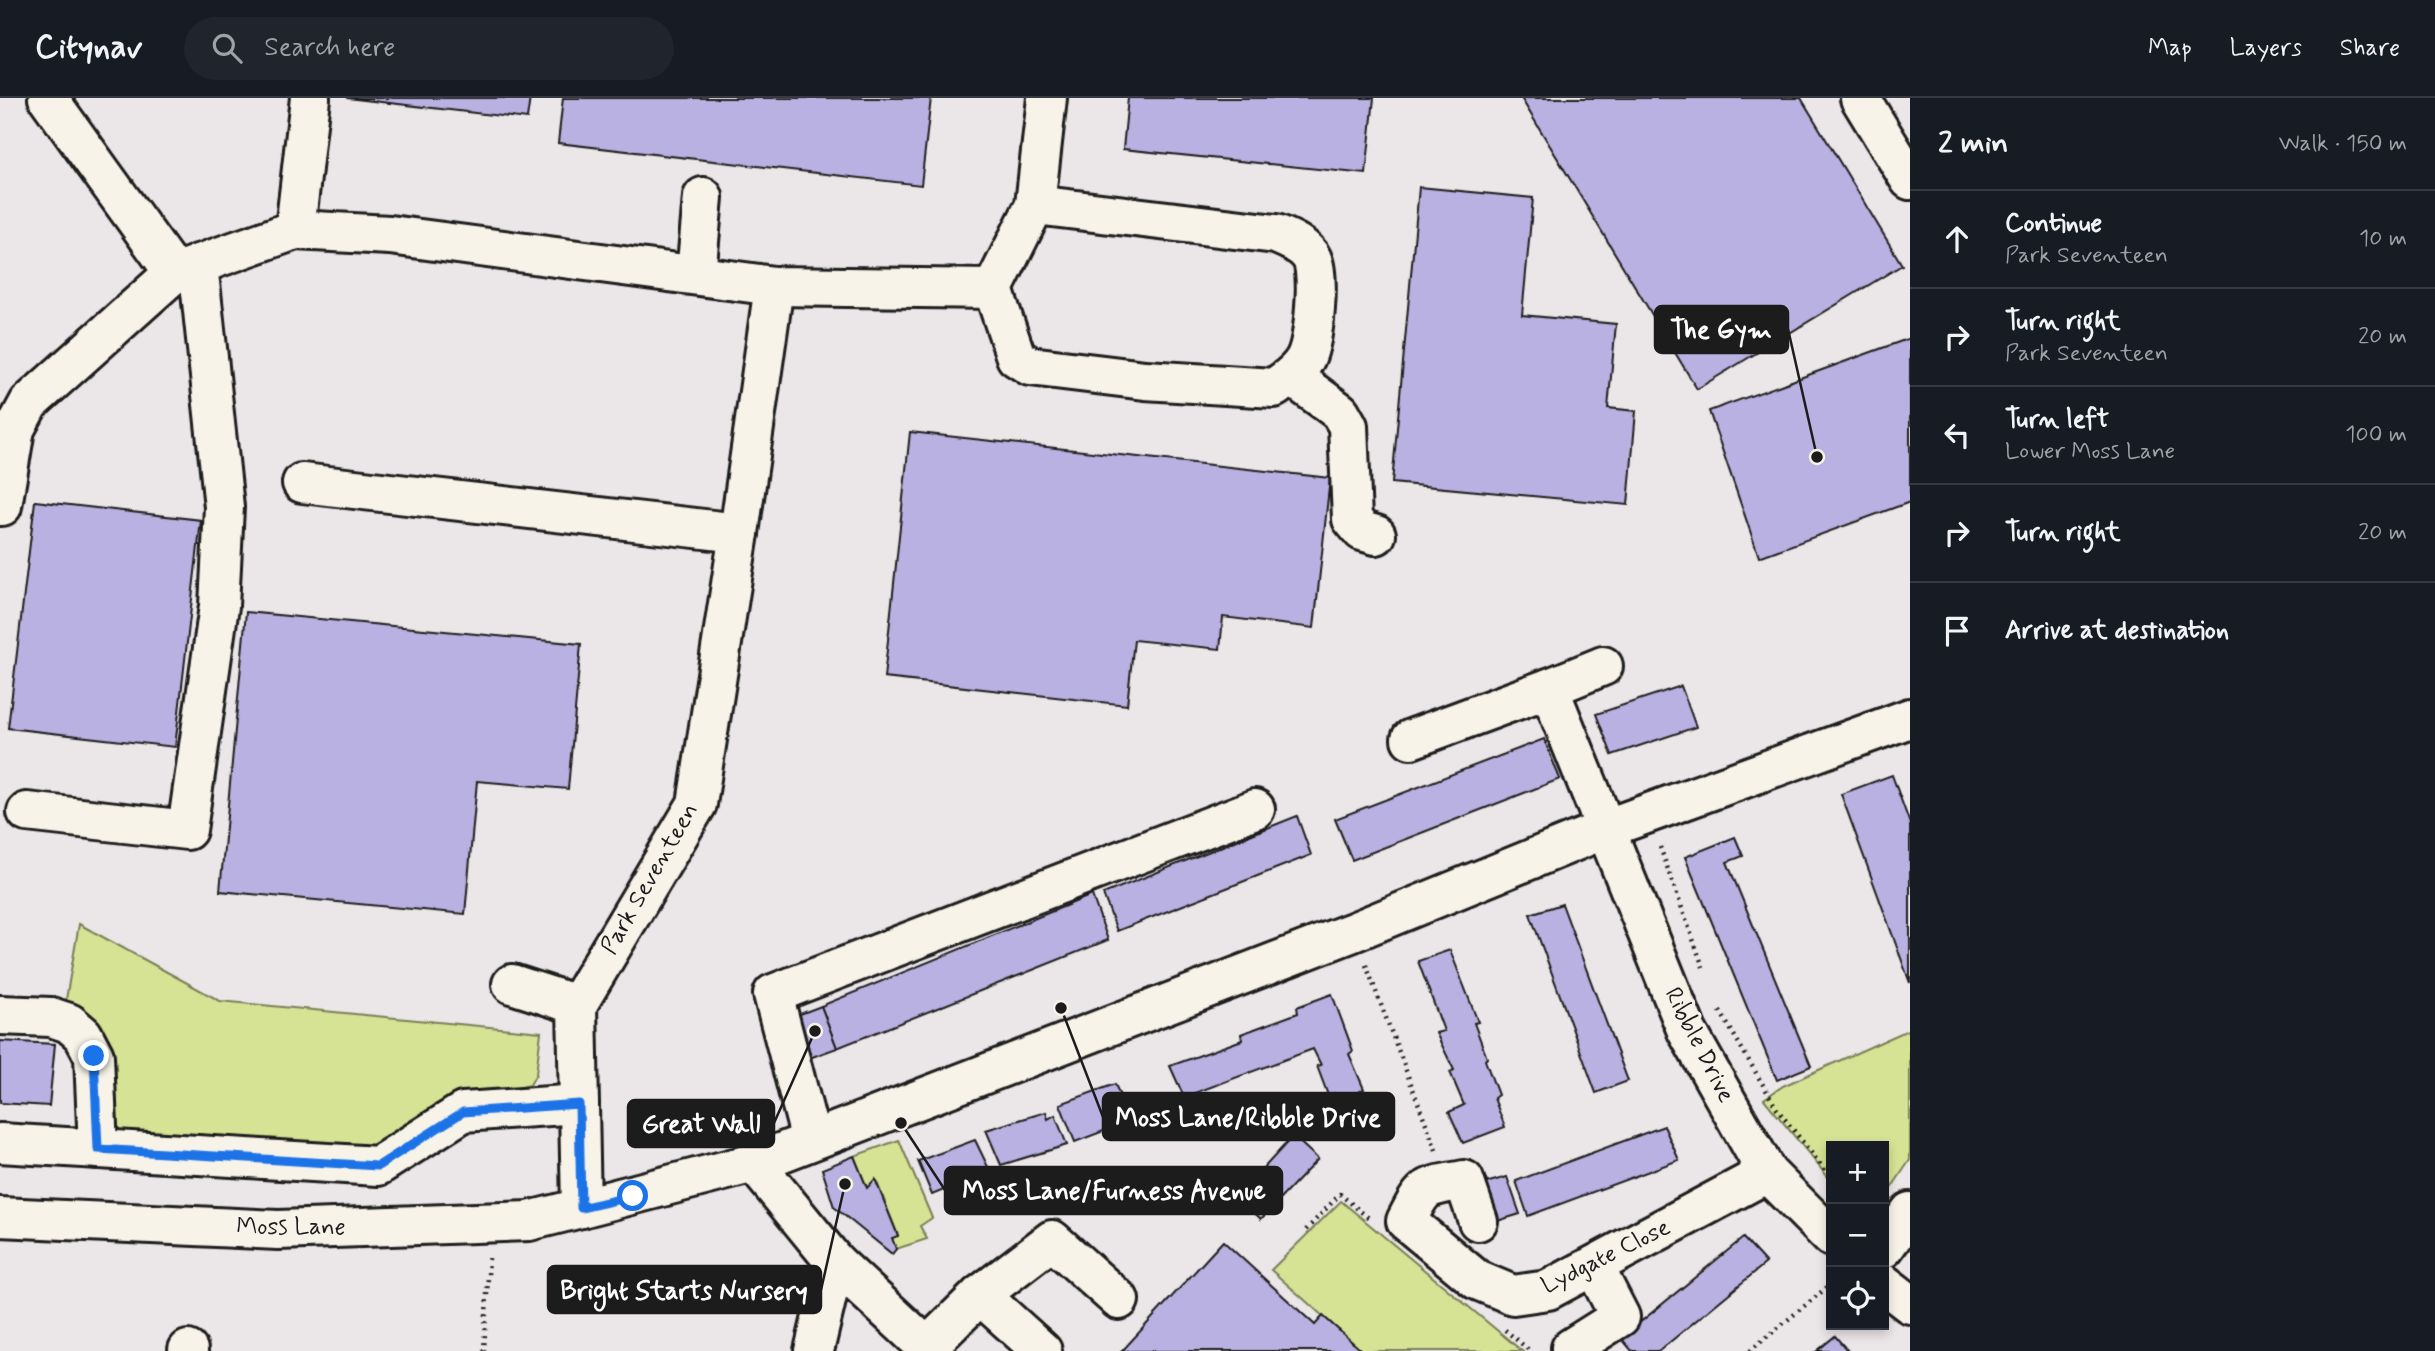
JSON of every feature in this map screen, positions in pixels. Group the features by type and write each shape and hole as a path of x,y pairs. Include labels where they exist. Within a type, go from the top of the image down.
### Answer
{"street":[{"path":"27,812 187,830 219,606 224,507 186,269 48,98"},
{"path":"295,230 310,98"},
{"path":"1035,205 1276,234 1298,245 1311,257 1317,277 1306,358 1291,376 1275,388 1145,380 1030,366 1016,357 993,289 1035,205 1047,98"},
{"path":"1860,98 1910,180"},
{"path":"696,275 703,197"},
{"path":"0,506 15,429 29,402 186,269 295,230 390,235 774,286 993,289"},
{"name":"Park Seventeen","path":"577,1005 697,804 774,286"},
{"path":"1291,376 1340,412 1348,426 1353,519 1362,531 1376,535"},
{"path":"302,483 739,533"},
{"path":"1411,738 1603,666"},
{"name":"Ribble Drive","path":"1549,688 1686,1031 1767,1173 1826,1232"},
{"path":"512,985 577,1005 581,1208 754,1163 1353,932 1605,829 1910,718"},
{"path":"811,1140 773,994 1255,809"},
{"path":"0,1015 51,1017 69,1023 83,1035 94,1056 98,1149"},
{"path":"0,1143 378,1166 463,1112 579,1104"},
{"path":"754,1163 835,1262 929,1349 980,1295 1052,1240 1119,1300"},
{"name":"Lydgate Close","path":"1434,1188 1406,1221 1477,1280 1513,1295 1548,1290 1767,1173"},
{"path":"1434,1188 1464,1180 1478,1221"},
{"name":"Moss Lane","path":"0,1217 278,1230 529,1221 581,1208"},
{"path":"1889,1241 1910,1212"},
{"path":"814,1351 835,1262"},
{"path":"1571,1348 1620,1317 1594,1266"},
{"path":"1889,1288 1910,1304"},
{"path":"980,1295 1042,1351"}],"path":[{"path":"1647,813 1708,979"},
{"path":"1353,932 1434,1188"},
{"path":"1717,1005 1777,1109 1826,1172"},
{"path":"484,1351 491,1221"},
{"path":"1749,1351 1826,1288"}],"green space":[{"path":"79,924 220,1001 541,1032 536,1074 530,1085 475,1098 366,1151 105,1138 64,1011"},
{"path":"1910,1029 1910,1160 1889,1192 1889,1141 1826,1141 1826,1175 1764,1099 1783,1086"},
{"path":"899,1140 932,1218 920,1226 927,1239 896,1249 892,1238 898,1235 876,1180 867,1188 854,1156"},
{"path":"1341,1201 1522,1351 1362,1351 1271,1270"}],"building":[{"path":"347,98 530,98 527,119"},
{"path":"563,98 931,98 921,185 558,143"},
{"path":"1128,98 1374,98 1366,174 1123,149"},
{"path":"1521,98 1801,98 1902,265 1697,389"},
{"path":"1419,187 1533,198 1522,315 1616,324 1608,408 1636,411 1628,505 1392,483"},
{"path":"1910,338 1910,502 1759,557 1709,411"},
{"path":"910,432 1330,478 1314,628 1223,617 1220,649 1134,640 1127,705 884,678"},
{"path":"35,501 201,520 175,747 8,728"},
{"path":"246,612 581,644 568,789 477,781 465,914 220,891"},
{"path":"1681,686 1696,727 1612,755 1596,714"},
{"path":"1544,739 1560,779 1352,860 1335,819"},
{"path":"1892,775 1910,824 1910,983 1841,794"},
{"path":"1297,816 1311,855 1117,931 1103,894"},
{"path":"1735,837 1743,856 1727,862 1811,1066 1777,1080 1685,857"},
{"path":"1092,895 1108,940 837,1048 821,1006"},
{"path":"1562,904 1628,1081 1596,1093 1530,914"},
{"path":"1450,950 1478,1022 1474,1023 1487,1058 1485,1060 1498,1095 1494,1098 1505,1127 1463,1143 1449,1112 1464,1105 1450,1072 1454,1070 1436,1033 1444,1031 1418,961"},
{"path":"1332,994 1353,1051 1349,1054 1364,1089 1360,1091 1372,1123 1340,1134 1325,1100 1329,1098 1317,1066 1321,1065 1313,1049 1184,1097 1170,1066 1242,1040 1241,1034 1298,1013 1297,1007"},
{"path":"821,1006 837,1048 801,1061 800,1014"},
{"path":"0,1041 55,1044 49,1106 0,1103"},
{"path":"1115,1084 1130,1121 1075,1142 1060,1104"},
{"path":"1046,1112 1048,1119 1055,1115 1067,1145 1001,1165 986,1130"},
{"path":"1664,1126 1679,1160 1528,1216 1516,1181"},
{"path":"1293,1136 1318,1159 1261,1219 1237,1197"},
{"path":"975,1140 990,1171 932,1195 918,1161"},
{"path":"854,1156 867,1188 875,1179 898,1236 892,1238 896,1249 892,1254 834,1207 822,1169"},
{"path":"1507,1177 1520,1214 1494,1222 1482,1184"},
{"path":"1743,1238 1766,1263 1659,1351 1632,1351 1621,1338"},
{"path":"1223,1241 1315,1325 1323,1316 1362,1351 1122,1351"},
{"path":"1835,1336 1848,1351 1817,1351"}],"place":[{"name":"The Gym","path":"1817,457"},
{"name":"Moss Lane/Ribble Drive","path":"1061,1008"},
{"name":"Great Wall","path":"815,1031"},
{"name":"Moss Lane/Furness Avenue","path":"901,1123"},
{"name":"Bright Starts Nursery","path":"845,1184"}],"route":[{"path":"94,1056 98,1149 378,1166 463,1112 579,1104 581,1208 633,1196"}]}
